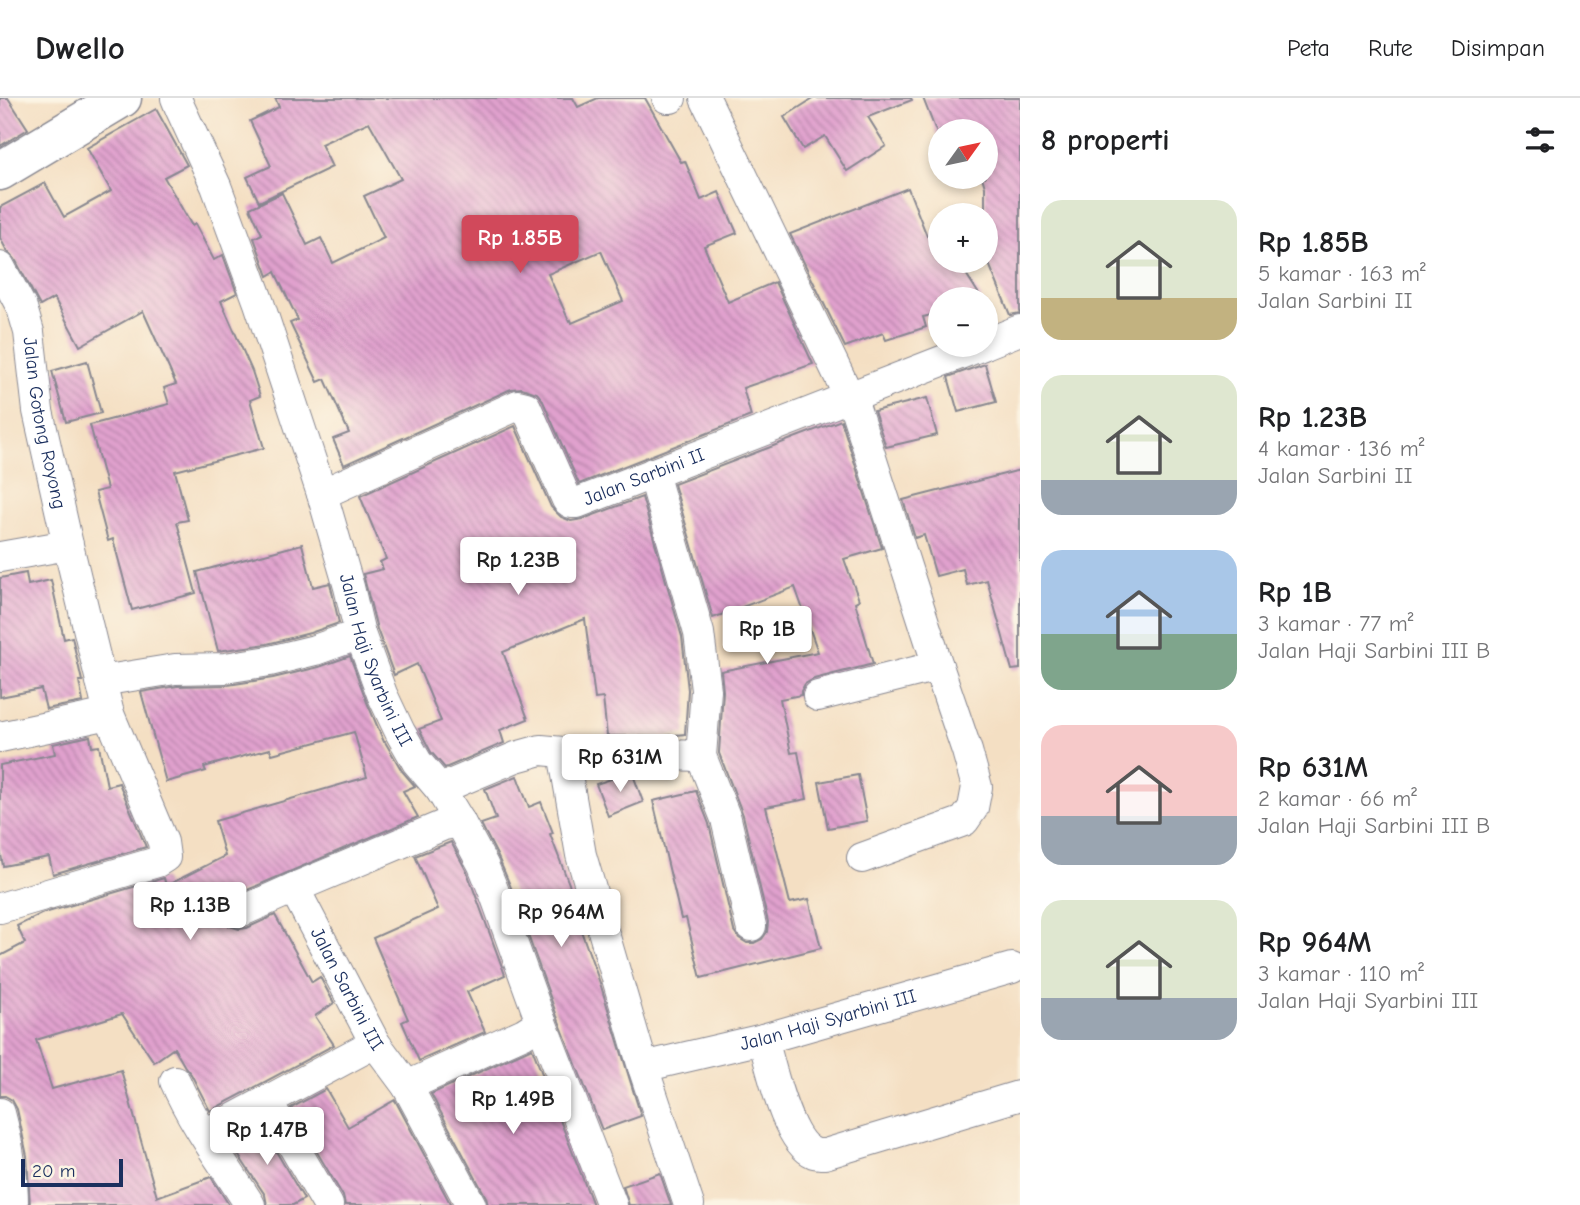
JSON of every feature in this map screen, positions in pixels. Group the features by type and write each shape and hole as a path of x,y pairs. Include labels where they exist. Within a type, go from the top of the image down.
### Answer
{"street":[{"path":"0,171 122,98"},
{"name":"Jalan Haji Syarbini III","path":"176,98 216,186 259,303 322,494 360,634 382,694 417,762 440,789 483,865 612,1205"},
{"path":"705,98 850,397 977,787 973,808 964,821 862,859"},
{"name":"Jalan Gotong Royong","path":"0,267 22,308 29,332 38,411 109,714 163,842 164,857 158,862 0,908"},
{"name":"Jalan Sarbini II","path":"998,339 1020,330"},
{"name":"Jalan Sarbini II","path":"322,494 518,405 526,407 567,500 577,503 951,357"},
{"path":"653,473 699,633 706,690 701,756 726,818 751,926"},
{"path":"0,557 68,545"},
{"path":"101,681 174,669 225,668 270,662 360,634"},
{"path":"818,696 938,666"},
{"path":"0,737 109,714"},
{"path":"440,789 516,757 541,750 701,756"},
{"path":"563,752 581,855 643,1067 689,1205"},
{"path":"240,912 444,825 460,822"},
{"name":"Jalan Sarbini III","path":"294,888 375,1043 407,1086 471,1205"},
{"name":"Jalan Haji Syarbini III","path":"643,1067 763,1038 1012,968"},
{"path":"407,1086 524,1033 541,1022"},
{"path":"763,1038 784,1113 800,1142 812,1152 825,1154 1018,1096"},
{"path":"205,1134 375,1043"},
{"path":"175,1081 194,1121 250,1205"},
{"path":"267,1101 328,1205"},
{"path":"0,1113 5,1131 13,1205"}],"building":[{"path":"0,98 8,98 28,129 0,146"},
{"path":"275,98 573,98 578,107 598,98 645,98 681,162 685,161 701,200 719,192 737,233 704,246 728,302 775,282 813,364 743,388 751,416 579,484 542,399 537,393 522,388 511,389 344,465 333,439 349,433 325,379 318,382 290,323 298,320 275,272 268,276 254,238 262,234 250,208 282,193 307,245 321,238 333,263 384,238 364,196 401,179 369,122 321,144 332,167 259,202 247,177 271,166 250,121 279,107","holes":["601,251 623,301 572,323 548,274"]},
{"path":"814,98 912,100 868,117 886,146 847,171 825,136 803,149 784,117"},
{"path":"923,98 1020,98 1020,313 1010,315 993,273 998,273 998,203 985,203 985,189 998,189 998,119 931,119"},
{"path":"156,109 187,165 164,177 192,226 195,224 214,260 223,255 237,293 221,301 260,396 250,400 264,448 175,471 188,520 177,522 196,593 132,610 113,539 108,541 95,492 107,489 90,425 169,404 164,388 176,384 143,311 80,346 54,298 40,306 15,259 0,238 0,207 45,183 64,217 111,191 87,148"},
{"path":"908,188 928,236 928,273 966,273 974,287 928,287 928,316 923,317 926,327 886,340 883,333 845,347 790,234"},
{"path":"87,361 101,413 66,422 52,371"},
{"path":"985,364 996,402 958,412 948,377"},
{"path":"927,398 937,435 886,447 874,411"},
{"path":"841,420 882,548 844,559 859,600 855,602 873,664 814,679 805,684 801,695 780,699 791,753 798,752 807,799 766,807 790,903 809,899 821,948 701,978 686,918 681,919 653,801 696,791 709,824 734,931 747,943 762,939 767,932 768,922 743,815 719,753 723,691 721,671 818,652 795,587 713,618 674,484"},
{"path":"515,426 551,507 561,517 571,521 583,519 642,497 682,637 688,690 685,734 656,737 607,736 603,698 595,699 585,619 503,652 528,719 500,730 504,743 445,768 431,752 419,729 441,721 417,664 394,675 377,629 363,574 383,569 380,562 386,559 360,496"},
{"path":"1020,470 1020,669 1012,670 987,580 967,585 963,569 936,576 924,535 915,538 903,500"},
{"path":"302,544 313,587 330,583 339,623 267,644 218,651 197,572"},
{"path":"26,573 28,585 51,580 64,639 72,637 82,681 79,681 83,702 46,709 41,689 0,697 0,578"},
{"path":"350,656 384,742 415,786 403,791 418,817 233,896 226,902 223,911 229,926 239,929 275,915 312,982 320,977 334,1003 315,1016 334,1045 210,1111 174,1048 154,1062 122,1014 36,1040 52,1089 121,1070 157,1197 211,1177 229,1205 30,1205 27,1156 17,1109 12,1100 0,1096 0,956 25,943 17,926 41,914 164,878 166,886 225,856 215,821 367,777 354,732 272,754 270,749 204,767 206,771 166,782 141,692 177,686 228,685 273,678"},
{"path":"90,736 92,747 99,746 107,786 119,783 146,847 53,874 49,857 3,866 0,849 0,765 55,754 53,744"},
{"path":"632,772 643,802 608,816 596,784"},
{"path":"858,775 867,821 828,828 819,782"},
{"path":"517,776 529,807 541,802 553,833 550,834 577,905 572,906 600,983 641,1116 602,1130 510,885 481,824 496,819 485,789"},
{"path":"451,842 467,872 505,975 467,992 485,1032 419,1061 402,1022 408,1019 373,938 438,909 415,856"},
{"path":"532,1048 593,1205 488,1205 431,1094"},
{"path":"326,1089 348,1127 395,1100 451,1205 345,1205 343,1196 291,1108"},
{"path":"260,1124 304,1199 293,1205 267,1205 265,1195 229,1141"},
{"path":"660,1173 671,1205 629,1205 623,1186"}]}
